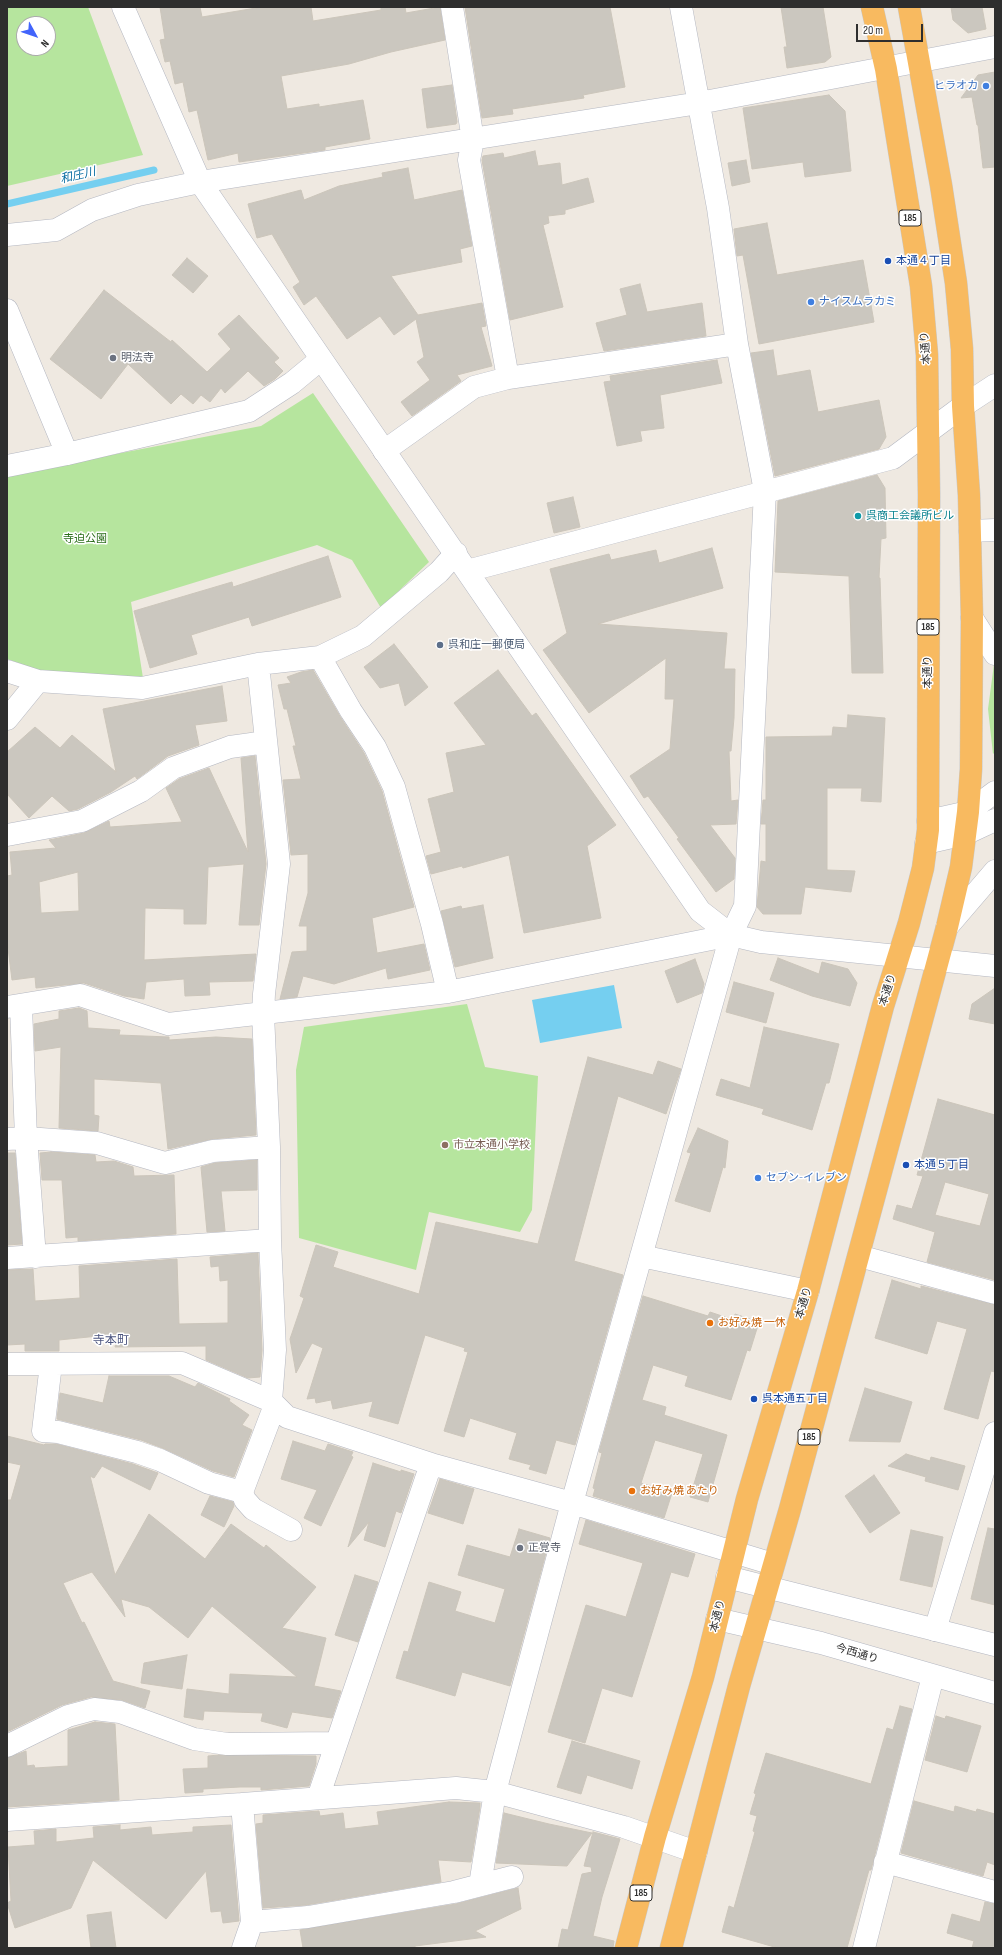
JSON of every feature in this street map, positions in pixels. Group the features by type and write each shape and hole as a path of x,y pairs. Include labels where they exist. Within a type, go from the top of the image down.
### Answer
{"highway":[{"name":"本通り","path":"626,1948 655,1837 703,1677 747,1499 808,1291 883,1006 900,955 922,868 926,843 928,821 929,432 927,355 921,286 886,69 872,7"},
{"name":"185","path":"671,1948 766,1587 790,1509 947,926 961,867 968,812 972,618 969,495 963,406 962,349 956,283 920,63 909,7"}],"street":[{"path":"123,7 200,182 700,911 731,935"},
{"path":"452,7 473,140 469,160 508,378"},
{"path":"480,1885 495,1792 572,1503 731,935 745,906 765,491 737,344 718,208 681,7"},
{"path":"7,235 56,230 92,210 138,195 200,182 309,164 473,140 699,103 920,63 995,47"},
{"path":"7,310 67,454"},
{"path":"384,451 474,387 508,378 737,344"},
{"path":"7,466 67,454 249,411 292,383 321,359"},
{"path":"7,671 38,681 142,688 258,664 320,656 363,636 439,572 462,562 765,491 893,458 963,406 995,385"},
{"path":"970,531 995,530"},
{"path":"972,618 995,654"},
{"path":"320,656 351,710 375,747 394,787 432,924 448,992"},
{"path":"258,664 279,864 263,1014 269,1147 270,1240 275,1350 273,1403 242,1492 245,1500 253,1510 291,1530"},
{"path":"7,719 38,681"},
{"path":"7,835 82,821 141,791 173,768 230,747 266,742"},
{"path":"928,821 968,812 995,792"},
{"path":"926,843 965,834 995,820"},
{"path":"947,926 995,871"},
{"path":"35,1257 17,1138 14,1006 80,995 168,1024 448,992 731,935 761,942 900,955 995,966"},
{"path":"17,1138 97,1143 165,1163 213,1151 269,1147"},
{"path":"7,1258 270,1240"},
{"path":"641,1256 808,1291"},
{"path":"858,1256 995,1293"},
{"path":"7,1364 182,1363 273,1403 288,1417 431,1464 572,1503 773,1564"},
{"path":"51,1364 43,1431 58,1432 137,1452 160,1460 209,1483 242,1492"},
{"path":"934,1630 995,1433"},
{"path":"318,1798 431,1464"},
{"path":"727,1577 995,1645"},
{"name":"今西通り","path":"717,1619 821,1643 995,1693"},
{"path":"864,1948 933,1676"},
{"path":"7,1746 68,1716 94,1709 120,1712 194,1739 227,1744 336,1744"},
{"path":"7,1820 456,1788 495,1792 624,1826 696,1852"},
{"path":"242,1804 252,1922 243,1948"},
{"path":"885,1862 995,1892"},
{"path":"252,1922 308,1917 454,1892 512,1877"}],"green space":[{"path":"7,7 88,7 143,155 7,186"},
{"name":"寺迫公園","path":"313,393 429,562 381,608 352,560 317,545 131,602 143,678 37,670 7,659 7,475 261,426"},
{"path":"994,664 995,752 993,754 988,709"},
{"path":"467,1004 485,1067 538,1076 532,1210 520,1232 429,1212 416,1270 299,1238 296,1070 304,1027"}],"water":[{"path":"614,985 622,1028 540,1043 532,1000"}],"building":[{"path":"160,7 200,7 202,17 262,7 311,7 313,21 381,10 381,7 405,7 406,13 440,7 445,40 391,52 349,64 281,76 287,109 319,104 319,107 363,100 370,139 325,147 325,150 239,162 238,153 208,160 197,110 189,112 183,82 175,84 170,61 165,62 160,40 165,39"},
{"path":"465,7 610,7 625,87 583,95 584,98 512,109 513,114 482,118"},
{"path":"781,7 823,7 831,57 825,62 787,68 784,47 787,47"},
{"path":"951,7 982,7 986,29 968,33 953,20"},
{"path":"995,72 995,167 983,168 978,125 972,97 961,98 978,75"},
{"path":"452,85 456,124 427,128 422,89"},
{"path":"829,95 845,111 851,171 805,177 803,162 752,169 743,108"},
{"path":"535,151 538,166 560,163 562,185 588,178 594,202 565,210 565,214 548,216 549,223 543,225 563,307 510,320 482,160 483,156 503,153 504,158"},
{"path":"746,160 750,182 732,186 728,163"},
{"path":"408,168 414,200 462,190 472,246 460,249 462,262 391,276 418,315 482,303 486,326 481,327 492,366 457,375 461,381 412,416 401,402 430,380 417,362 424,357 416,319 394,335 380,316 347,339 316,296 304,305 293,287 300,282 272,234 257,238 248,204 301,190 304,200 339,186 383,177 382,173"},
{"name":"ナイスムラカミ","path":"767,223 777,275 863,260 874,322 759,344 743,255 737,256 734,229"},
{"path":"187,258 208,276 193,293 172,275"},
{"path":"640,284 647,312 702,303 706,336 604,351 596,323 627,315 620,289"},
{"path":"104,290 171,342 172,340 207,372 231,349 218,334 239,315 279,358 274,362 283,371 275,379 264,386 248,371 225,393 221,388 210,402 201,395 193,404 181,394 171,404 128,364 101,399 50,359"},
{"path":"773,350 777,376 810,370 818,412 879,400 886,437 879,449 775,476 751,353"},
{"path":"717,360 722,383 660,395 664,428 640,431 642,441 617,446 604,382 611,381 610,376"},
{"path":"877,475 885,488 886,538 881,539 879,578 883,673 852,673 849,576 775,572 778,501"},
{"path":"573,497 580,527 554,533 547,503"},
{"path":"712,548 723,588 598,624 727,633 724,669 735,669 734,718 731,751 729,751 731,801 738,800 736,824 710,825 735,858 734,879 716,892 648,796 644,798 630,776 670,749 674,699 665,699 666,658 589,713 543,650 567,633 550,569 609,554 611,560 656,550 659,563"},
{"path":"328,556 341,597 252,626 249,617 191,635 197,654 150,668 134,611 232,582 233,587"},
{"path":"394,644 428,687 405,706 399,683 380,688 364,667"},
{"path":"313,670 341,718 364,753 382,791 414,907 372,918 377,953 424,944 430,970 388,979 386,968 334,984 303,976 297,997 280,999 292,952 307,951 307,926 299,926 308,893 308,854 291,855 283,780 301,779 293,746 296,746 287,709 284,709 278,685 291,683 287,677"},
{"path":"498,670 532,716 536,713 616,825 587,846 601,918 524,933 509,855 463,868 462,866 431,874 426,856 441,852 428,799 454,792 446,753 486,745 454,703"},
{"path":"222,686 227,721 195,725 199,745 168,756 137,779 135,776 111,792 78,809 69,811 52,796 29,818 7,794 7,752 35,727 60,748 72,735 116,772 103,709"},
{"path":"848,715 885,718 881,802 861,801 862,788 827,788 827,870 855,871 851,892 805,887 801,914 763,914 757,907 761,861 766,862 766,824 761,824 763,800 766,800 766,737 832,736 833,727 847,728"},
{"path":"255,756 266,864 259,925 239,925 244,864 208,867 206,924 184,924 184,909 145,908 144,960 256,954 253,981 209,982 210,995 185,996 184,979 146,982 144,999 124,996 84,983 36,988 35,977 12,980 7,940 7,876 12,875 10,852 56,848 49,840 84,833 109,821 110,827 182,822 166,788 179,779 209,768 248,852 241,758","holes":["78,872 79,911 41,913 39,882"]},
{"path":"483,905 493,958 455,967 441,911 461,906 462,909"},
{"path":"778,958 819,974 822,962 848,969 857,983 850,1006 812,996 770,980"},
{"path":"695,959 704,984 702,993 677,1003 665,971"},
{"path":"734,982 774,993 766,1023 726,1012"},
{"path":"995,988 995,1024 969,1019 972,1004"},
{"path":"79,1008 87,1011 88,1028 120,1030 119,1035 169,1037 169,1040 216,1037 252,1039 256,1135 212,1139 168,1149 161,1083 94,1079 94,1115 99,1116 98,1131 59,1128 61,1047 35,1051 34,1024 59,1019 59,1011"},
{"path":"764,1027 839,1044 829,1083 826,1083 812,1130 762,1114 764,1109 716,1095 721,1079 750,1088"},
{"path":"588,1057 653,1075 658,1061 681,1069 666,1114 618,1096 574,1261 623,1275 575,1445 556,1440 546,1474 529,1469 531,1465 509,1459 517,1433 470,1418 464,1437 444,1431 468,1352 464,1351 465,1348 425,1335 398,1424 369,1416 373,1401 333,1409 331,1400 316,1403 315,1398 307,1399 323,1348 312,1343 296,1373 290,1339 304,1298 300,1296 316,1245 338,1252 333,1267 419,1294 436,1222 538,1244"},
{"path":"938,1099 995,1115 995,1280 927,1262 935,1232 893,1219 897,1205 912,1209 923,1176 917,1175","holes":["945,1182 989,1194 980,1226 935,1215"]},
{"path":"698,1128 728,1141 725,1168 723,1167 710,1212 675,1201 691,1153 687,1152"},
{"path":"51,1152 95,1155 96,1162 114,1161 133,1167 134,1176 174,1175 176,1234 78,1241 78,1237 66,1238 62,1180 42,1180 40,1153"},
{"path":"7,1153 15,1153 22,1244 7,1245"},
{"path":"257,1160 257,1190 221,1191 225,1231 207,1232 201,1167 215,1163"},
{"path":"258,1253 262,1350 260,1377 248,1378 206,1360 206,1346 115,1347 118,1334 59,1340 59,1351 25,1351 25,1344 7,1345 7,1270 33,1269 35,1301 80,1298 79,1266 177,1259 179,1324 228,1323 228,1280 220,1281 219,1266 211,1267 210,1257"},
{"path":"892,1280 921,1289 921,1286 995,1305 995,1372 991,1371 978,1419 944,1409 967,1329 937,1321 927,1354 875,1338"},
{"path":"643,1296 708,1316 710,1312 734,1320 735,1314 759,1322 750,1351 747,1350 731,1400 685,1386 688,1376 653,1365 642,1400 666,1407 664,1415 727,1435 708,1502 690,1497 703,1454 655,1440 641,1483 672,1493 664,1518 593,1496 595,1489 593,1488 602,1453 599,1452"},
{"path":"109,1376 169,1376 195,1387 198,1383 230,1399 229,1401 249,1415 242,1425 252,1430 234,1477 213,1471 165,1449 141,1440 57,1419 60,1393 103,1403"},
{"path":"865,1388 912,1402 900,1442 849,1441"},
{"path":"7,1436 44,1445 56,1444 133,1464 158,1473 150,1490 102,1466 94,1478 90,1476 115,1575 149,1514 205,1559 231,1524 264,1548 266,1545 316,1587 282,1628 326,1638 314,1686 341,1691 332,1718 292,1712 287,1728 261,1721 263,1713 204,1711 203,1720 184,1717 187,1689 229,1694 230,1674 297,1677 212,1606 188,1638 149,1607 121,1599 125,1617 92,1572 63,1583 82,1623 84,1622 113,1681 150,1691 145,1708 122,1700 91,1697 62,1705 7,1732 7,1500 11,1500 21,1465 7,1462"},
{"path":"293,1441 325,1451 328,1444 353,1452 351,1456 353,1457 321,1526 304,1518 317,1490 281,1479"},
{"path":"906,1454 930,1461 931,1457 965,1466 958,1490 925,1481 926,1477 888,1466"},
{"path":"373,1463 401,1472 401,1470 414,1474 401,1513 396,1511 385,1547 364,1540 369,1522 348,1547"},
{"path":"874,1475 900,1513 870,1533 845,1496"},
{"path":"440,1479 474,1489 463,1524 428,1513"},
{"path":"210,1496 233,1502 234,1506 224,1527 201,1515"},
{"path":"586,1520 695,1554 688,1577 671,1572 632,1697 602,1688 585,1743 548,1732 586,1605 626,1617 643,1563 579,1544"},
{"path":"988,1528 995,1529 995,1605 971,1599"},
{"path":"519,1529 550,1538 510,1686 462,1672 455,1696 396,1678 404,1651 408,1652 429,1582 461,1592 455,1611 495,1623 505,1589 458,1575 467,1545 510,1557"},
{"path":"911,1530 943,1537 932,1587 900,1580"},
{"path":"355,1575 378,1582 358,1642 335,1635"},
{"path":"187,1655 182,1689 141,1683 144,1663"},
{"path":"900,1706 912,1709 871,1870 869,1870 847,1948 778,1948 722,1932 729,1906 734,1908 755,1832 753,1831 757,1816 750,1814 756,1794 754,1793 766,1753 871,1784 887,1728 893,1730"},
{"path":"936,1716 945,1719 946,1716 981,1726 967,1772 925,1760"},
{"path":"95,1722 115,1724 119,1800 7,1807 7,1758 26,1751 27,1766 34,1765 35,1768 68,1766 68,1730"},
{"path":"572,1741 640,1761 632,1789 587,1775 581,1794 557,1787"},
{"path":"208,1756 316,1756 316,1764 309,1786 261,1790 261,1787 203,1789 203,1792 185,1793 183,1769 208,1768"},
{"path":"914,1801 954,1812 955,1806 976,1812 977,1809 995,1814 995,1865 987,1862 983,1876 901,1853"},
{"path":"449,1802 480,1803 480,1807 471,1862 438,1860 441,1882 306,1905 263,1908 256,1824 263,1823 263,1815 319,1811 320,1816 343,1813 345,1829 379,1825 377,1812"},
{"path":"504,1813 592,1833 567,1866 496,1863"},
{"path":"120,1825 120,1830 151,1827 152,1835 193,1832 193,1827 231,1825 239,1921 223,1923 221,1911 211,1912 206,1871 166,1919 93,1860 71,1908 15,1928 7,1903 11,1901 8,1847 35,1845 34,1831 56,1829 56,1842 94,1838 93,1827"},
{"path":"593,1832 620,1839 602,1897 593,1936 614,1941 613,1948 558,1948 562,1929 568,1930 582,1874 592,1872 591,1867 584,1866"},
{"path":"518,1888 521,1909 475,1931 486,1937 415,1946 415,1948 303,1948 300,1930 456,1904"},
{"path":"985,1902 995,1904 995,1948 972,1948 974,1941 947,1933 952,1914 980,1922"},
{"path":"111,1912 116,1948 91,1948 87,1915"}],"waterway":[{"name":"和庄川","path":"7,204 154,170"}],"place":[{"name":"ヒラオカ","path":"986,86"},
{"name":"本通４丁目","path":"888,261"},
{"name":"ナイスムラカミ","path":"811,302"},
{"name":"明法寺","path":"113,358"},
{"name":"呉商工会議所ビル","path":"858,516"},
{"name":"呉和庄一郵便局","path":"440,645"},
{"name":"市立本通小学校","path":"445,1145"},
{"name":"本通５丁目","path":"906,1165"},
{"name":"セブン-イレブン","path":"758,1178"},
{"name":"お好み焼 一休","path":"710,1323"},
{"name":"呉本通五丁目","path":"754,1399"},
{"name":"お好み焼 あたり","path":"632,1491"},
{"name":"正覚寺","path":"520,1548"}],"district":[{"name":"寺本町","path":"111,1341"}]}
